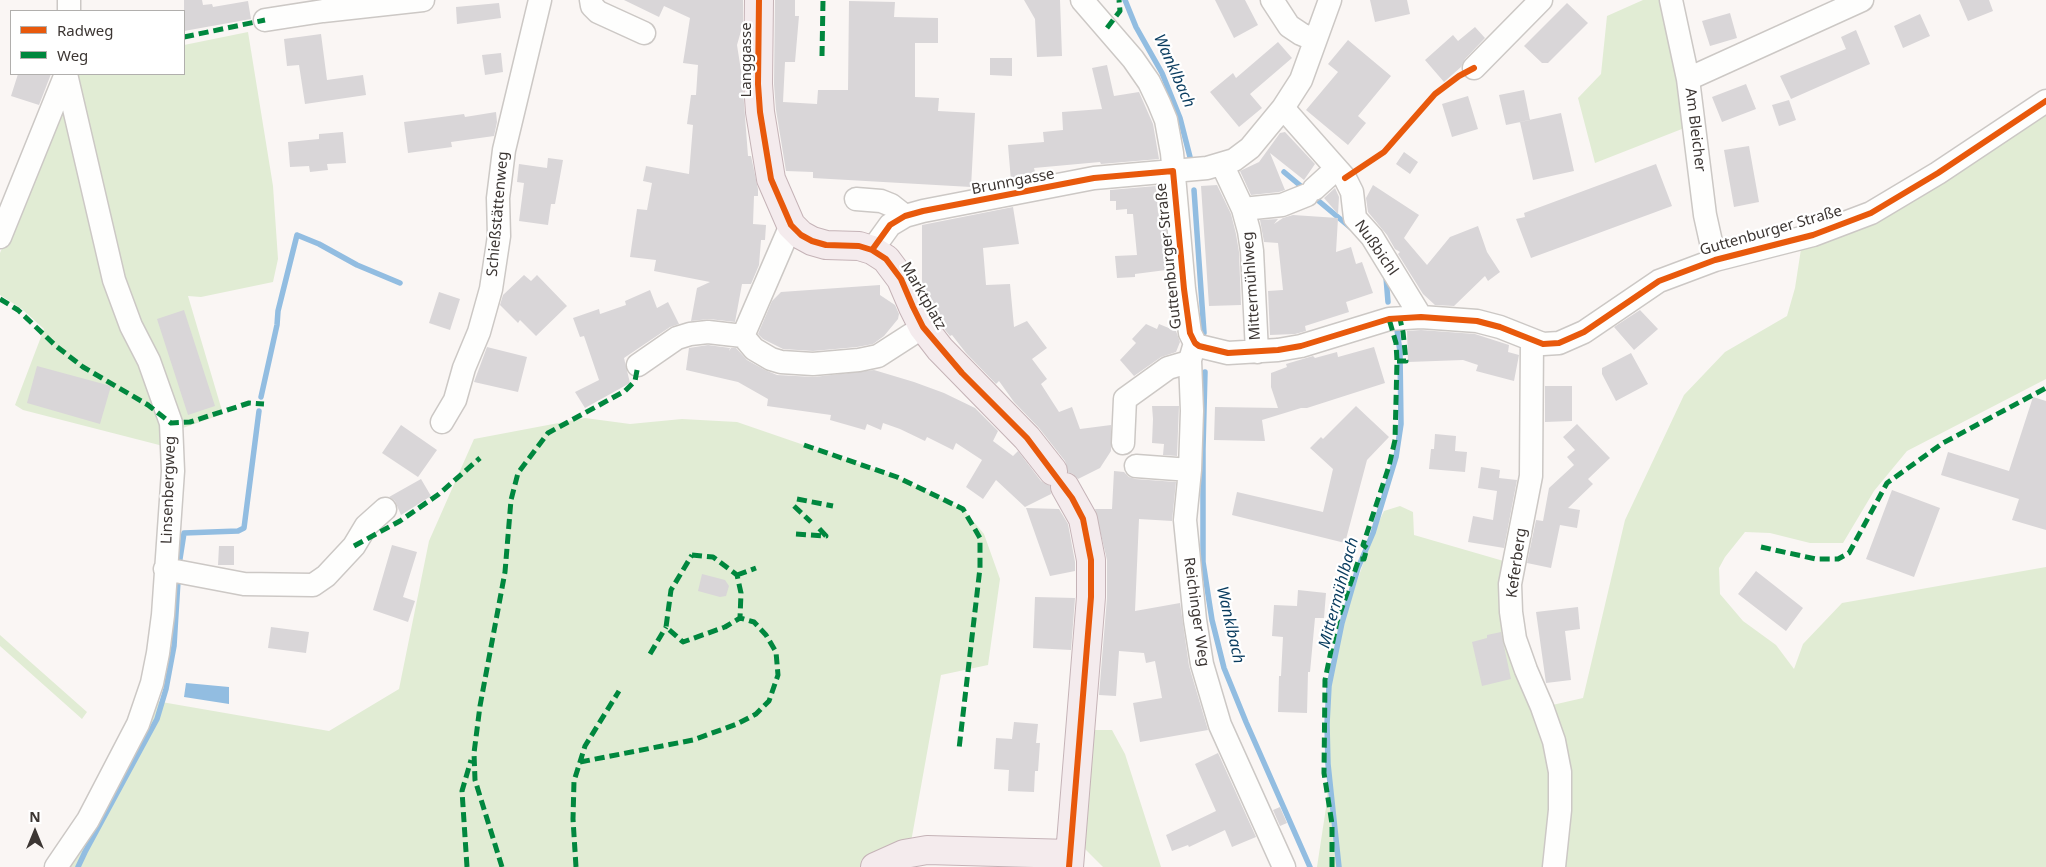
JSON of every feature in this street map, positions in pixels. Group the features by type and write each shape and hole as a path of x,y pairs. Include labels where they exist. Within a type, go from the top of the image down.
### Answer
{"main road":[{"name":"Langgasse","path":"759,0 758,84 760,112 772,179 791,225"},
{"name":"Marktplatz","path":"791,225 801,236 826,245 859,246 872,250 880,254 894,267 912,307 924,327 962,373 1027,438 1059,479 1083,519 1091,560 1091,597 1069,861"},
{"path":"875,867 904,854 927,850 1069,861"}],"street":[{"path":"265,20 323,11 422,0"},
{"name":"Schießstättenweg","path":"442,422 455,400 488,298 499,236 499,190 504,150 540,0"},
{"path":"591,0 592,6 598,12 644,33"},
{"name":"Guttenburger Straße","path":"1082,0 1133,59 1149,82 1166,120 1170,137 1184,289 1192,351 1257,352 1300,346 1389,320 1420,317 1477,321 1500,327 1532,340 1551,344 1576,336 1658,282 1714,260 1742,255 1813,236 1871,213 1938,173 2046,101"},
{"path":"1272,0 1289,26 1300,34 1314,40"},
{"path":"1173,171 1222,164 1234,160 1250,148 1282,108 1301,80 1330,0"},
{"path":"1474,68 1541,0"},
{"name":"Am Bleicher","path":"1671,0 1688,78 1705,215 1714,260"},
{"path":"1688,78 1862,0"},
{"name":"Linsenbergweg","path":"0,237 66,75"},
{"name":"Linsenbergweg","path":"56,867 88,820 138,724 152,683 158,653 173,472 170,423 149,362 132,326 114,280 66,75"},
{"name":"Nußbichl","path":"1282,108 1350,185 1355,218 1372,237 1420,317"},
{"name":"Mittermühlweg","path":"1222,164 1243,209 1252,251 1257,352"},
{"path":"1243,209 1282,205 1310,192 1336,169"},
{"name":"Brunngasse","path":"872,250 890,225 905,216 1094,178 1173,171"},
{"path":"856,199 880,202 891,206 905,216"},
{"path":"638,364 677,338 690,334 708,332 743,336 791,225"},
{"name":"Marktplatz","path":"743,336 754,349 771,359 813,364 860,360 878,356 924,327"},
{"name":"Keferberg","path":"1532,340 1531,476 1510,584 1511,612 1515,639 1551,732 1560,772 1560,810 1554,867"},
{"path":"1123,443 1125,400 1168,368 1185,363 1192,351"},
{"name":"Reichinger Weg","path":"1192,351 1190,470 1186,537 1194,620 1202,664 1220,725 1284,867"},
{"path":"1136,466 1190,470"},
{"path":"165,569 244,584 313,585 326,576 354,546 366,526 385,509"}],"green space":[{"path":"1643,0 1662,0 1687,127 1595,163 1578,98 1601,74 1607,16"},
{"path":"248,32 273,186 278,259 273,282 201,297 188,296 223,414 177,430 124,294 75,75 185,75 185,45"},
{"path":"62,103 128,329 167,447 23,410 15,405 44,329 22,309 0,295 0,253"},
{"path":"2046,110 2046,379 1907,451 1874,491 1843,543 1810,543 1770,533 1745,532 1725,557 1719,568 1720,594 1743,621 1776,645 1794,669 1803,644 1842,603 2046,567 2046,867 1559,867 1548,706 1583,698 1625,520 1684,395 1725,352 1787,316 1795,288 1801,249"},
{"path":"585,418 630,424 682,419 737,422 897,477 963,509 984,534 1000,579 988,665 941,675 911,842 863,867 62,867 150,700 329,731 399,689 429,541 474,439"},
{"path":"1400,506 1413,512 1414,535 1507,562 1553,767 1549,867 1317,867 1327,801 1328,696 1335,644 1375,530 1384,511"},
{"path":"0,635 87,712 82,719 0,646"},
{"path":"1089,730 1112,730 1125,754 1161,867 1103,867 1082,846"}],"water":[{"path":"186,683 229,687 229,704 184,697"}],"building":[{"path":"184,0 202,0 203,5 212,4 213,7 248,1 251,19 185,31"},
{"path":"624,0 743,0 743,24 737,45 742,77 748,156 751,156 758,189 758,196 754,196 753,224 766,225 765,240 761,240 759,265 751,284 742,284 735,322 709,319 691,321 697,288 710,282 654,271 656,260 630,257 637,209 647,210 652,183 643,181 646,166 689,174 693,125 687,124 691,95 696,95 698,65 683,63 690,18 664,6 659,17"},
{"path":"775,0 795,0 795,16 799,16 795,62 785,62 783,102 817,104 818,90 848,90 849,1 895,2 894,17 938,18 938,43 915,43 915,97 939,98 938,111 975,113 971,187 813,178 813,172 786,171 776,110 774,84"},
{"path":"1024,0 1060,0 1062,56 1037,57 1035,19"},
{"path":"1215,0 1245,0 1258,25 1234,38"},
{"path":"1370,0 1407,0 1410,14 1375,22"},
{"path":"1959,0 1989,0 1993,11 1968,21"},
{"path":"499,3 501,18 457,24 456,7"},
{"path":"1567,3 1588,23 1548,63 1542,63 1524,46"},
{"path":"1730,13 1737,38 1710,46 1702,21"},
{"path":"1920,14 1930,36 1903,48 1894,26"},
{"path":"1475,27 1485,38 1465,59 1461,67 1444,82 1425,60 1453,35 1458,41"},
{"path":"1856,30 1870,64 1791,99 1780,76 1846,49 1841,37"},
{"path":"321,34 327,80 363,75 366,95 305,104 299,65 287,66 284,39"},
{"path":"1348,40 1391,76 1358,116 1366,123 1348,145 1306,110 1338,72 1328,64"},
{"path":"1278,42 1292,58 1250,94 1262,108 1239,127 1210,92 1233,73 1236,78"},
{"path":"501,53 503,72 485,75 482,55"},
{"path":"990,58 1012,58 1012,76 990,75"},
{"path":"1107,65 1114,96 1139,92 1153,124 1159,159 1034,168 1036,176 1011,181 1008,145 1044,142 1043,132 1063,130 1062,112 1102,109 1092,68"},
{"path":"18,75 51,75 39,105 11,96"},
{"path":"1746,84 1756,109 1722,122 1712,97"},
{"path":"1524,90 1530,120 1506,125 1499,95"},
{"path":"1468,96 1478,129 1452,137 1442,104"},
{"path":"1789,100 1796,120 1779,126 1772,105"},
{"path":"496,112 497,122 494,136 451,142 452,147 408,153 404,122 464,114 465,117"},
{"path":"1561,113 1574,171 1533,180 1520,122"},
{"path":"343,132 346,163 327,164 328,170 310,172 309,166 290,167 288,142 319,139 319,134"},
{"path":"1285,132 1315,164 1304,180 1270,153 1285,190 1251,195 1240,171 1259,162 1280,133"},
{"path":"1749,146 1759,202 1734,207 1724,150"},
{"path":"1404,152 1418,162 1410,174 1396,164"},
{"path":"548,158 563,160 555,204 551,204 548,225 519,221 524,183 517,182 519,164 547,168"},
{"path":"1656,164 1672,206 1531,258 1516,219 1525,217 1524,213"},
{"path":"1217,185 1231,214 1236,234 1239,252 1241,305 1209,306 1201,186"},
{"path":"1373,185 1419,215 1404,238 1427,265 1450,237 1478,226 1487,252 1500,272 1488,281 1485,276 1454,306 1435,305 1423,294 1398,254 1400,252 1395,249 1387,235 1368,212 1366,198"},
{"path":"1156,186 1158,213 1164,212 1168,252 1165,252 1166,270 1135,274 1135,277 1117,278 1115,256 1137,255 1133,214 1127,214 1127,209 1116,210 1116,201 1110,201 1110,190"},
{"path":"1335,188 1339,197 1338,214 1324,198"},
{"path":"1013,207 1019,244 983,248 986,285 1010,284 1014,327 1027,321 1047,348 1032,359 1047,379 1041,384 1059,412 1072,407 1080,429 1111,425 1111,451 1100,468 1078,479 1068,472 1065,461 1039,428 1014,402 999,381 996,384 936,319 922,289 922,225"},
{"path":"1293,215 1338,218 1336,252 1351,247 1356,264 1362,262 1373,293 1346,302 1349,312 1305,326 1306,331 1295,334 1270,335 1268,291 1283,290 1278,243 1264,242 1260,220 1278,219 1274,224 1283,218"},
{"path":"524,275 531,281 537,275 567,306 536,336 520,320 518,323 500,305 503,295"},
{"path":"880,285 880,295 895,305 899,314 898,319 884,336 873,344 813,351 783,349 763,339 758,334 772,301 781,292"},
{"path":"650,290 657,308 668,302 679,324 670,327 624,358 630,383 585,408 575,392 599,380 584,336 580,337 573,318 599,309 600,314 626,305 625,301"},
{"path":"439,292 460,299 450,330 429,323"},
{"path":"184,310 215,406 188,415 157,319"},
{"path":"1640,310 1658,329 1634,350 1614,327"},
{"path":"1146,324 1157,329 1159,324 1176,331 1180,342 1176,352 1161,357 1134,376 1120,360 1136,343 1132,339"},
{"path":"1421,330 1475,334 1509,345 1508,352 1519,355 1514,381 1476,371 1478,365 1463,360 1408,362 1407,331"},
{"path":"708,345 730,348 729,351 731,348 736,348 747,360 777,375 814,377 874,370 944,393 975,408 998,431 993,441 1013,456 1018,451 1041,481 1050,486 1051,494 1025,507 996,480 983,499 966,487 982,460 956,443 953,450 927,437 925,441 883,423 881,430 867,424 865,430 830,420 831,415 767,406 768,399 738,382 686,370 689,348"},
{"path":"487,347 527,357 518,392 474,382"},
{"path":"1374,347 1385,383 1262,420 1265,441 1214,440 1215,407 1278,408 1271,387 1271,373 1287,367 1286,364 1313,356 1315,358 1337,352 1338,357"},
{"path":"1631,353 1648,384 1616,401 1602,374 1602,368"},
{"path":"37,366 111,386 100,424 27,403"},
{"path":"1545,386 1572,386 1572,421 1545,422"},
{"path":"2033,397 2046,401 2046,530 2012,520 2019,499 1941,475 1948,452 2009,471"},
{"path":"1152,406 1179,406 1177,456 1163,455 1164,444 1152,443"},
{"path":"1356,406 1389,437 1367,460 1345,543 1232,515 1237,492 1323,512 1333,469 1310,448 1321,437 1323,439"},
{"path":"1577,424 1610,458 1588,479 1593,484 1568,508 1580,510 1577,528 1560,525 1551,568 1527,563 1536,520 1543,521 1549,488 1574,465 1567,457 1575,450 1563,437"},
{"path":"401,425 437,450 418,477 382,453"},
{"path":"1435,434 1456,436 1455,451 1467,452 1465,472 1429,469 1431,449 1434,449"},
{"path":"1481,467 1500,470 1499,478 1517,480 1504,548 1468,542 1473,516 1493,520 1497,491 1478,488"},
{"path":"1114,471 1124,472 1129,477 1135,479 1176,482 1172,521 1139,519 1135,611 1180,603 1189,666 1208,730 1140,742 1133,703 1162,698 1155,661 1146,663 1144,653 1119,651 1116,696 1099,695 1107,598 1107,560 1095,509 1112,509"},
{"path":"421,479 431,496 401,515 395,501 389,497"},
{"path":"1892,490 1940,508 1914,577 1866,559"},
{"path":"1026,508 1059,509 1068,524 1075,571 1050,576"},
{"path":"392,545 417,552 403,597 415,601 408,622 373,610"},
{"path":"219,546 234,546 234,565 218,565"},
{"path":"1756,571 1803,608 1786,631 1738,594"},
{"path":"702,574 725,580 729,586 726,596 720,597 698,591"},
{"path":"1298,590 1326,593 1324,618 1315,618 1310,672 1308,672 1307,713 1278,712 1283,637 1272,636 1274,605 1297,606"},
{"path":"1035,597 1075,598 1071,650 1033,648"},
{"path":"1578,607 1580,629 1565,631 1571,680 1546,683 1536,612"},
{"path":"271,627 309,632 306,653 268,648"},
{"path":"1501,632 1511,679 1482,686 1472,642 1487,638 1487,635"},
{"path":"1014,722 1038,724 1036,743 1040,743 1038,771 1035,771 1034,792 1008,791 1009,770 994,769 996,738 1012,739"},
{"path":"1218,753 1256,837 1232,847 1225,830 1189,847 1188,845 1172,851 1166,835 1216,811 1195,764"},
{"path":"1280,807 1287,823 1280,826 1273,810"}],"waterway":[{"name":"Wanklbach","path":"1125,0 1136,27 1162,73 1180,118 1190,157"},
{"name":"Mittermühlbach","path":"1284,172 1351,228"},
{"name":"Wanklbach","path":"1194,190 1204,333"},
{"path":"261,397 277,325 278,311 297,235 319,244 357,265 400,283"},
{"name":"Mittermühlbach","path":"1386,277 1388,302"},
{"name":"Mittermühlbach","path":"1339,867 1328,764 1327,724 1329,686 1342,623 1358,568 1373,533 1396,457 1401,424 1400,352 1397,330"},
{"name":"Wanklbach","path":"1205,372 1203,562 1212,620 1224,668 1310,867"},
{"path":"179,565 184,533 238,531 244,528 259,411"},
{"path":"78,867 157,719 166,689 174,646 178,581"}],"marked path":[{"path":"822,56 823,0"},
{"path":"1107,28 1120,11 1119,0"},
{"path":"185,37 265,20"},
{"path":"0,299 18,310 56,346 83,367 148,405 171,423 190,422 249,403 264,404"},
{"path":"1332,867 1332,824 1324,773 1325,680 1337,622 1359,559 1364,559 1367,548 1363,545 1389,466 1395,440 1397,361 1396,343 1389,319"},
{"path":"1397,361 1406,361 1400,319"},
{"path":"502,867 475,780 474,753 480,706 505,572 511,500 518,473 548,433 625,391 635,381 638,365"},
{"path":"1761,547 1816,559 1838,559 1849,553 1887,483 1943,443 2046,388"},
{"path":"804,445 897,477 963,509 980,538 980,568 959,749"},
{"path":"354,546 400,521 439,494 480,458"},
{"path":"797,499 833,506"},
{"path":"794,506 811,522"},
{"path":"796,534 826,536 816,525"},
{"path":"692,555 713,557 737,575 741,593 740,618 725,627 683,642 666,627 671,590 692,555"},
{"path":"737,575 756,568"},
{"path":"580,762 693,740 737,724 756,714 769,701 778,675 776,652 766,635 754,622 740,618"},
{"path":"650,654 666,627"},
{"path":"576,867 573,819 574,781 585,746 619,691"},
{"path":"467,867 462,791 471,760"}],"cycle path":[{"path":"759,0 758,84 760,112 771,179 791,225 801,235 812,241 826,245 859,246 872,250 886,259 901,279 923,327 962,373 1027,438 1072,498 1083,519 1091,560 1091,597 1069,867"},
{"path":"1345,178 1384,152 1435,94 1459,76 1474,68"},
{"path":"872,250 890,225 905,216 923,211 1094,178 1173,171 1190,333 1195,343 1199,346 1228,353 1278,350 1301,346 1389,319 1421,317 1477,321 1500,327 1543,344 1559,343 1584,332 1659,281 1715,260 1813,235 1871,213 1938,173 2046,101"}]}
